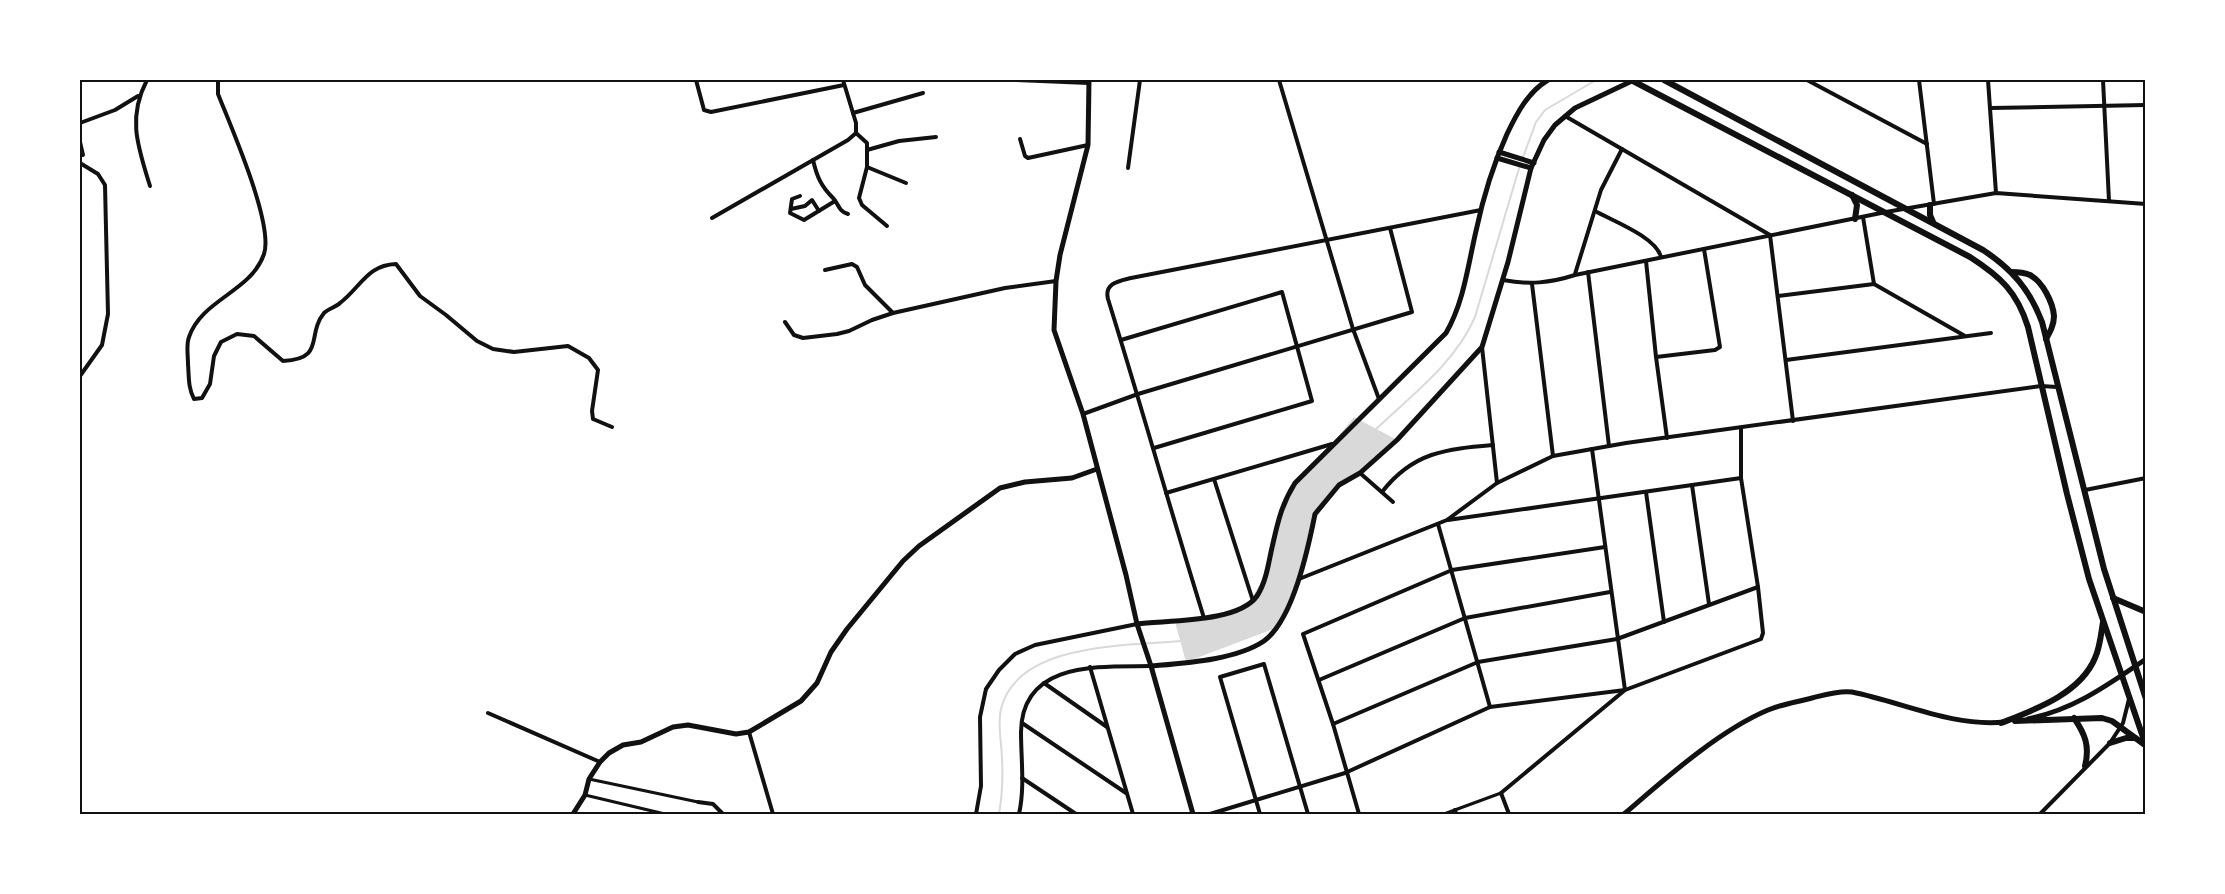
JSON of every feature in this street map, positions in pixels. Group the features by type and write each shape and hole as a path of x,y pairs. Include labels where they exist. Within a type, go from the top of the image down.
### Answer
{"main road":[{"path":"1633,80 1970,257 2003,281 2013,293 2024,313 2092,590 2145,745"},
{"path":"1664,80 1983,250 2019,278 2036,305 2083,491 2138,679 2145,693"},
{"path":"1852,195 1857,205 1855,219"},
{"path":"1932,205 1930,215 1933,223"},
{"path":"2012,272 2028,274 2038,280 2044,290 2054,316 2052,330 2046,339"},
{"path":"2113,597 2145,612"},
{"path":"2001,723 2050,701 2084,676 2097,656 2103,621"},
{"path":"2074,718 2086,736 2085,766"},
{"path":"2015,721 2107,719 2145,745"},
{"path":"2110,742 2126,738 2136,739"}],"street":[{"path":"147,80 138,96 136,125 137,144 150,186"},
{"path":"218,80 218,94 253,185 267,237 264,254 252,277 198,319 188,339 189,381 194,399 202,398 210,384 214,356 221,342 237,334 254,336 283,361 298,360 313,348 324,313 340,303 370,272 383,265 396,264 420,296 477,341 493,349 514,352 568,346 589,358 598,370 593,418 612,427"},
{"path":"696,80 704,110 711,112 844,82 856,133 867,143 867,167 859,198 862,205 887,226"},
{"path":"1015,80 1089,81 1088,145 1062,244 1056,281 1054,330 1083,414 1137,624 1193,814"},
{"path":"1128,168 1140,80"},
{"path":"1279,80 1325,240 1353,329 1379,400"},
{"path":"976,814 981,786 980,717 986,689 1008,660 1024,648 1137,624 1204,618 1238,609 1253,601 1267,573 1277,522 1295,483 1446,333 1454,316 1467,272 1480,210 1500,155 1520,108 1535,90 1548,80"},
{"path":"1019,814 1022,793 1022,723 1032,695 1044,682 1060,674 1090,667 1186,663 1246,650 1264,641 1276,628 1290,605 1315,514 1320,506 1339,485 1360,474 1397,440 1482,347 1531,165 1544,140 1564,115 1633,80"},
{"path":"1806,80 1927,144"},
{"path":"1919,80 1932,205"},
{"path":"1988,80 1996,193"},
{"path":"2103,80 2109,201"},
{"path":"853,113 923,93"},
{"path":"80,123 115,110 138,96"},
{"path":"1991,108 2145,105"},
{"path":"1564,115 1770,235"},
{"path":"712,218 848,140 856,133"},
{"path":"867,150 899,141 936,137"},
{"path":"1020,139 1025,156 1028,158 1088,145"},
{"path":"80,142 83,155"},
{"path":"1575,275 1601,190 1622,149"},
{"path":"1500,155 1531,165"},
{"path":"813,160 817,177 823,188 843,212 848,214"},
{"path":"80,163 98,174 105,185 108,314 102,345 80,376"},
{"path":"867,167 906,183"},
{"path":"1502,279 1532,284 1553,282 1588,272 1770,235 1996,193 2145,204"},
{"path":"800,196 793,198 791,215 804,220 835,201"},
{"path":"791,209 805,206 812,200 819,211"},
{"path":"805,206 812,215"},
{"path":"1204,618 1107,294 1112,284 1131,278 1480,210"},
{"path":"1595,211 1651,241 1661,257"},
{"path":"1863,217 1874,284"},
{"path":"1083,414 1138,394 1412,312 1390,228"},
{"path":"1770,235 1793,421"},
{"path":"1656,357 1715,350 1720,347 1704,249"},
{"path":"1646,261 1666,438"},
{"path":"825,270 852,264 857,267 865,285 893,313"},
{"path":"1588,272 1610,446"},
{"path":"785,322 794,335 803,338 849,331 893,313 1005,288 1056,281"},
{"path":"1532,284 1553,456"},
{"path":"1778,296 1874,284 1965,336"},
{"path":"1121,340 1282,292 1312,401 1154,448"},
{"path":"1786,360 1991,333"},
{"path":"1482,347 1497,483"},
{"path":"1298,579 1447,520 1497,483 1553,456 1610,446 2041,386 2058,387"},
{"path":"1210,814 1345,773 1490,707 1625,690 1761,639 1763,633 1758,587 1741,478 1741,428"},
{"path":"1166,493 1332,444"},
{"path":"1382,492 1391,480 1414,463 1447,449 1493,445"},
{"path":"1592,449 1625,690"},
{"path":"573,814 585,795 589,779 600,762 609,753 623,745 641,742 674,727 688,725 736,734 749,732 785,712 809,693 831,652 903,561 919,546 1000,488 1025,482 1072,478 1097,469"},
{"path":"1360,474 1393,502"},
{"path":"1447,520 1741,478"},
{"path":"2083,491 2145,478"},
{"path":"1214,479 1253,601"},
{"path":"1692,485 1709,604"},
{"path":"1646,492 1664,622"},
{"path":"1438,524 1490,707"},
{"path":"1359,814 1304,634 1452,570 1605,547"},
{"path":"1333,724 1478,662 1617,639 1758,587"},
{"path":"1319,680 1465,618 1610,592"},
{"path":"1624,814 1736,726 1781,705 1851,692 1924,712 1974,722 2001,723 2053,712 2078,703 2145,659"},
{"path":"1260,814 1220,677 1264,664 1308,814"},
{"path":"1090,667 1133,814"},
{"path":"1044,682 1107,727"},
{"path":"1444,814 1456,812 1501,793 1625,690"},
{"path":"2040,814 2110,742 2120,728 2127,710 2129,696"},
{"path":"488,713 600,762"},
{"path":"1022,723 1127,793"},
{"path":"749,732 773,814"},
{"path":"1022,778 1076,814"},
{"path":"589,779 713,804 723,814"},
{"path":"1501,793 1509,814"},
{"path":"585,795 664,814"}],"shaded area":[{"path":"1354,417 1397,440 1360,473 1339,485 1313,522 1298,579 1276,628 1186,662 1175,622 1204,618 1247,605 1267,573 1283,504 1295,483"}],"waterway":[{"path":"1523,157 1536,122 1545,110 1596,80"},
{"path":"1376,429 1432,378 1466,334 1475,317 1520,165"},
{"path":"999,814 1002,794 1000,715 1011,687 1028,671 1051,659 1077,652 1133,644 1182,641"}]}
